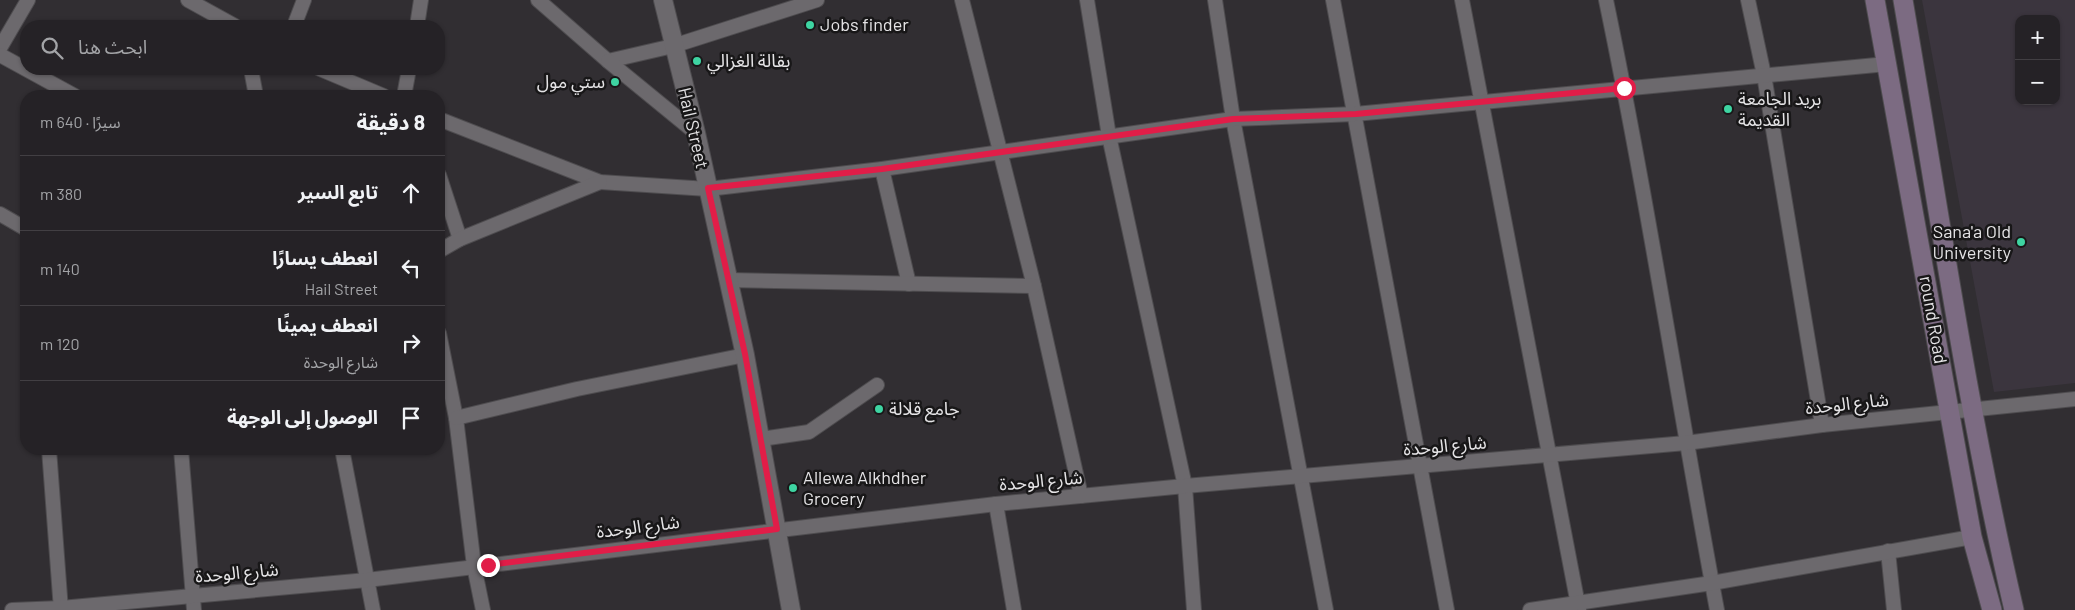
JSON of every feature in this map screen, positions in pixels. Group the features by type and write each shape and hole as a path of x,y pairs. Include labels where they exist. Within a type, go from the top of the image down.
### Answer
{"main road":[{"name":"round Road","path":"1874,0 1972,537 1992,610"},
{"name":"round Road","path":"1903,0 1973,410 1996,531 2014,610"}],"street":[{"path":"0,48 28,0"},
{"path":"188,0 224,20"},
{"path":"296,20 304,0"},
{"path":"418,20 422,0"},
{"path":"538,0 696,134"},
{"name":"Hail Street","path":"663,0 696,134 745,354 791,610"},
{"path":"608,61 673,46 817,0"},
{"path":"962,0 1034,286 1081,496"},
{"path":"1087,0 1109,136 1184,486 1194,610"},
{"path":"1215,0 1233,119 1326,610"},
{"path":"1334,0 1447,610"},
{"path":"1462,0 1578,607"},
{"path":"1606,0 1624,88 1686,443 1718,610"},
{"path":"1748,0 1764,75 1822,425"},
{"path":"0,55 20,66"},
{"path":"445,121 600,182 708,188 882,169 1233,119 1356,114 1887,64"},
{"path":"37,75 64,90"},
{"path":"252,75 255,90"},
{"path":"334,75 370,90"},
{"path":"405,90 408,75"},
{"path":"882,169 909,284"},
{"path":"445,247 600,182"},
{"path":"445,193 460,239"},
{"path":"0,214 20,226"},
{"path":"728,280 1034,286"},
{"path":"456,418 577,389 745,354"},
{"path":"445,363 456,418 474,566 483,610"},
{"path":"761,439 809,432 878,385"},
{"name":"شارع الوحدة","path":"12,610 61,609 367,580 996,504 1686,443 1822,425 2075,399"},
{"path":"49,455 61,609"},
{"path":"181,455 194,610"},
{"path":"343,455 373,610"},
{"path":"996,504 1014,610"},
{"path":"1530,610 1578,607 1972,537"},
{"path":"1888,551 1894,610"}],"shaded area":[{"name":"Sana'a Old University","path":"1922,0 2075,0 2075,383 1994,392"}],"place":[{"name":"Jobs finder","path":"810,25"},
{"name":"بقالة الغزالي","path":"697,61"},
{"name":"ستي مول","path":"615,82"},
{"name":"بريد الجامعة القديمة","path":"1728,109"},
{"name":"Sana'a Old University","path":"2021,242"},
{"name":"جامع قلالة","path":"879,409"},
{"name":"Allewa Alkhdher Grocery","path":"793,488"}],"route":[{"path":"488,565 777,529 745,354 708,188 882,169 1233,119 1356,114 1624,88"}]}
